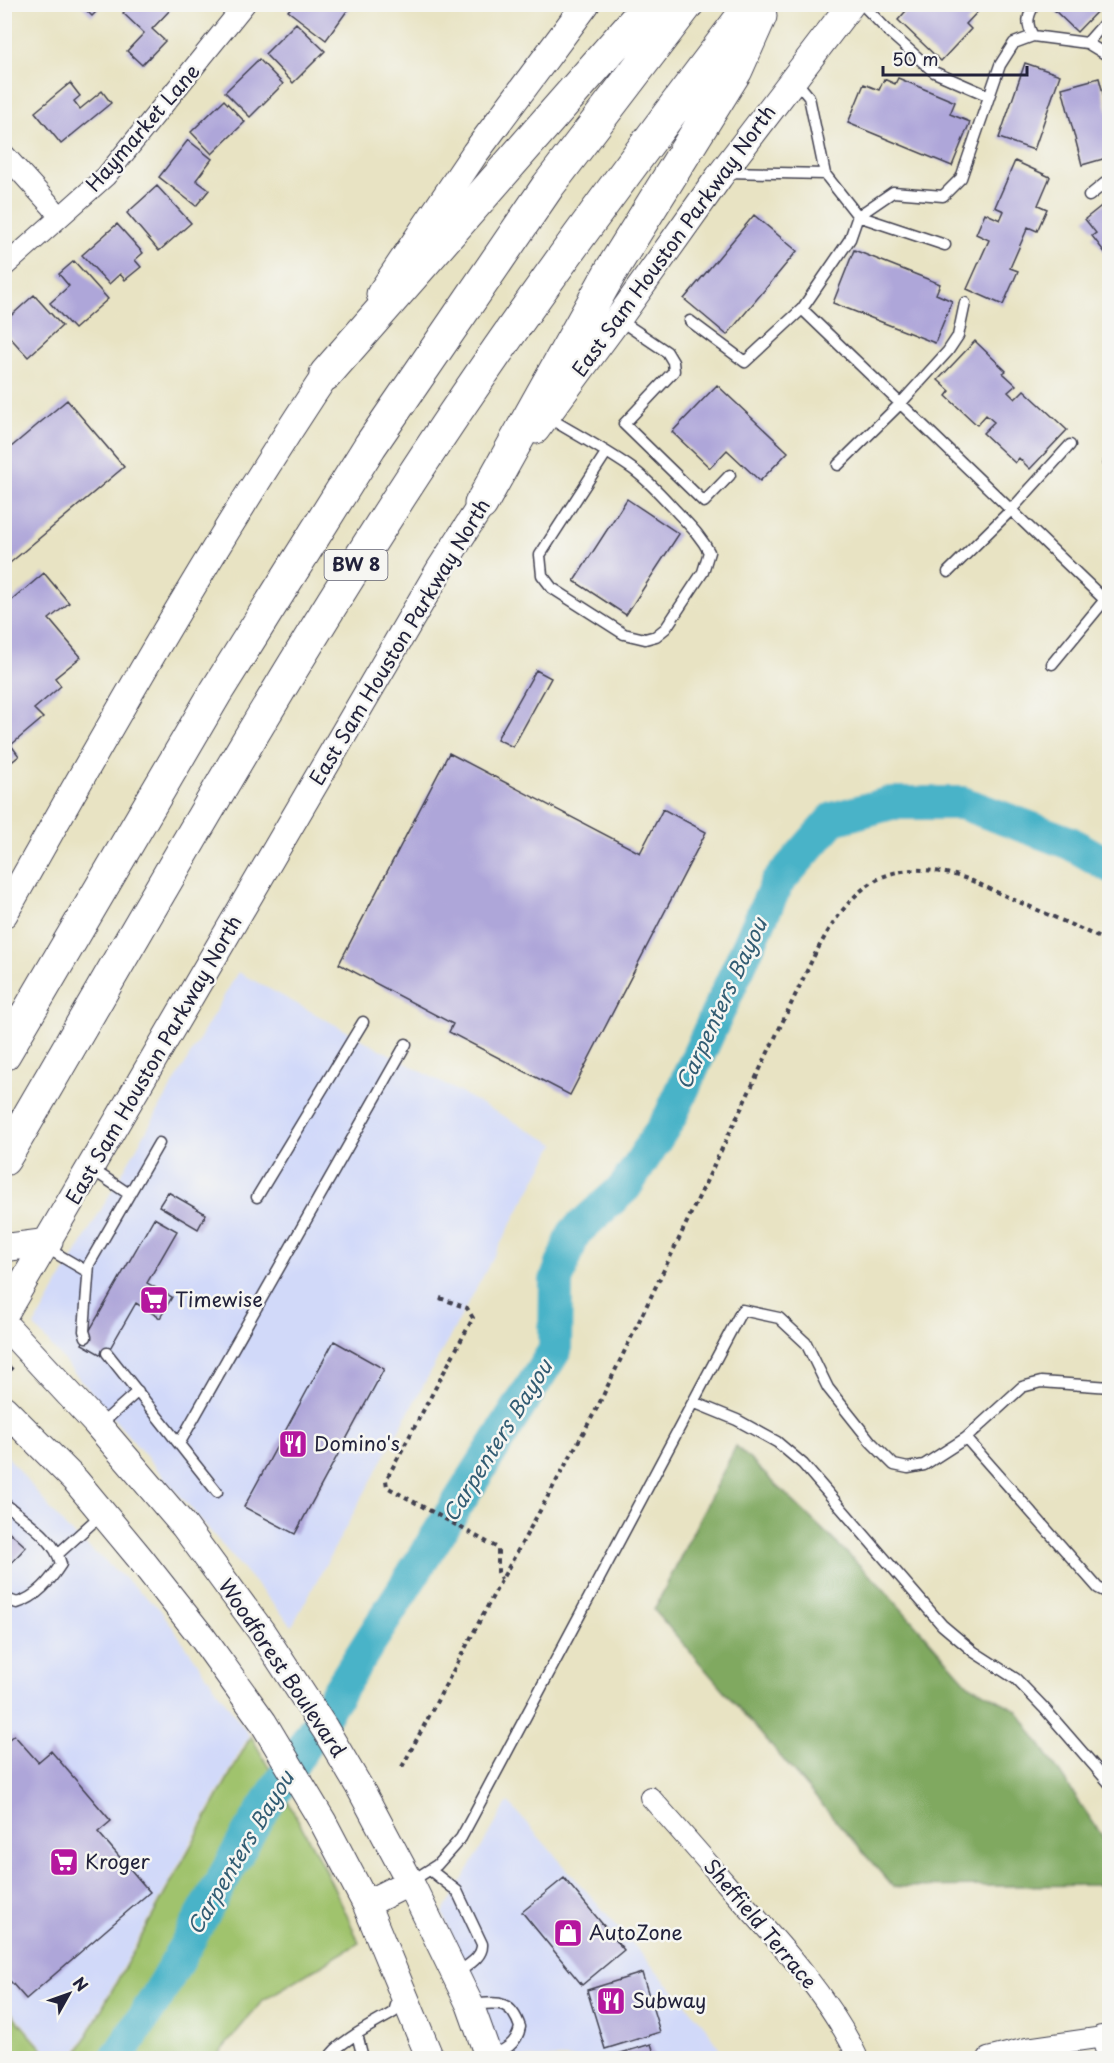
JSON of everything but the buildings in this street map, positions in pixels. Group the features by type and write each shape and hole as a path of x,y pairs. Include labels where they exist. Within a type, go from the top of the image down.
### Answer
{"highway":[{"path":"326,374 650,4"},
{"name":"BW 8","path":"4,1054 216,692 370,446 548,186 687,4"},
{"name":"BW 8","path":"5,1157 263,716 413,475 589,220 752,4"},
{"path":"481,504 610,271 736,70 766,4"}],"main road":[{"path":"4,914 135,681 224,534 326,374 475,153 586,4"},
{"name":"East Sam Houston Parkway North","path":"4,1315 47,1245 440,569 481,504 723,172 851,4"},
{"path":"4,1245 10,1247 47,1245"},
{"name":"Woodforest Boulevard","path":"4,1324 99,1426 183,1526 261,1631 325,1729 361,1790 420,1876 455,1975 470,2005 489,2058"},
{"path":"4,1409 76,1482 102,1513 202,1637 263,1722 323,1822 366,1904 430,2058"},
{"path":"366,1904 420,1876"}],"street":[{"name":"Haymarket Lane","path":"4,267 106,176 246,4"},
{"path":"4,154 52,207 59,218"},
{"name":"Sheffield Terrace","path":"650,1797 792,1958 832,2014 858,2058"},
{"path":"988,2058 1027,2048 1105,2036 1108,2058"}],"lane":[{"path":"862,4 889,32 934,72 989,96"},
{"path":"1033,36 1027,26 1029,14 1035,4"},
{"path":"1087,43 1110,17"},
{"path":"690,321 745,362 802,309 850,239 858,216 893,192 943,196 961,178 1000,65 1014,43 1033,36 1087,43 1110,57"},
{"path":"794,79 809,96 825,174 858,216 945,245"},
{"path":"723,172 825,174"},
{"path":"1089,196 1110,179"},
{"path":"838,465 900,404 948,351 958,336 965,303"},
{"path":"802,309 1107,603 1052,664"},
{"path":"618,319 668,352 674,370 624,424 704,502 730,475"},
{"path":"546,416 633,469 652,485 702,538 709,552 703,572 666,628 656,636 645,639 624,634 552,588 542,574 540,555 606,453"},
{"path":"948,572 1011,510 1070,445"},
{"path":"257,1197 363,1022"},
{"path":"179,1444 406,1044"},
{"path":"86,1337 84,1331 89,1264 159,1143"},
{"path":"90,1168 129,1194"},
{"path":"47,1245 88,1272"},
{"path":"420,1876 437,1865 460,1838 475,1812 742,1310 779,1318 806,1343 828,1388 871,1442 894,1465 908,1468 924,1465 966,1438 1022,1387 1041,1382 1110,1387"},
{"path":"107,1353 217,1492"},
{"path":"99,1426 138,1391"},
{"path":"693,1402 737,1420 777,1442 803,1464 942,1625 974,1652 1016,1679 1110,1784"},
{"path":"966,1438 1098,1588 1110,1594"},
{"path":"4,1503 48,1540 59,1553 61,1564 35,1595 17,1603 4,1598"},
{"path":"59,1553 102,1513"},
{"path":"420,1876 457,1891 482,1944 482,1950 478,1956 455,1975"},
{"path":"329,2058 332,2053 357,2034 394,2012 401,1989"},
{"path":"470,2005 501,2003 506,2005 518,2020 519,2034 514,2043 489,2058"},
{"path":"357,2034 363,2058"}],"path":[{"path":"402,1767 502,1579 597,1408 814,956 832,923 847,902 876,880 894,873 915,869 936,871 960,877 1110,943"},
{"path":"440,1298 467,1308 473,1317 386,1480 387,1487 394,1493 496,1547 498,1549 498,1572 502,1579"},
{"path":"4,1377 12,1367"}],"shaded area":[{"path":"238,972 555,1144 292,1626 34,1326"},
{"path":"4,1452 66,1528 159,1608 249,1735 73,2058 52,2058 5,2003"},
{"path":"508,1802 705,2026 726,2058 498,2058 443,1913"}],"green space":[{"path":"736,1446 881,1586 968,1684 1017,1710 1109,1846 1109,1885 893,1887 654,1610"},
{"path":"251,1736 322,1864 359,1943 263,2000 215,2058 75,2058"},
{"path":"5,2006 50,2058 5,2058"}],"waterway":[{"name":"Carpenters Bayou","path":"117,2058 157,1997 248,1834 555,1350 556,1281 574,1233 625,1187 670,1117 777,883 833,819 891,803 962,803 1070,843 1110,866"}],"place":[{"name":"Timewise","path":"154,1300"},
{"name":"Domino's","path":"293,1444"},
{"name":"Kroger","path":"64,1862"},
{"name":"AutoZone","path":"568,1933"},
{"name":"Subway","path":"611,2001"}]}
